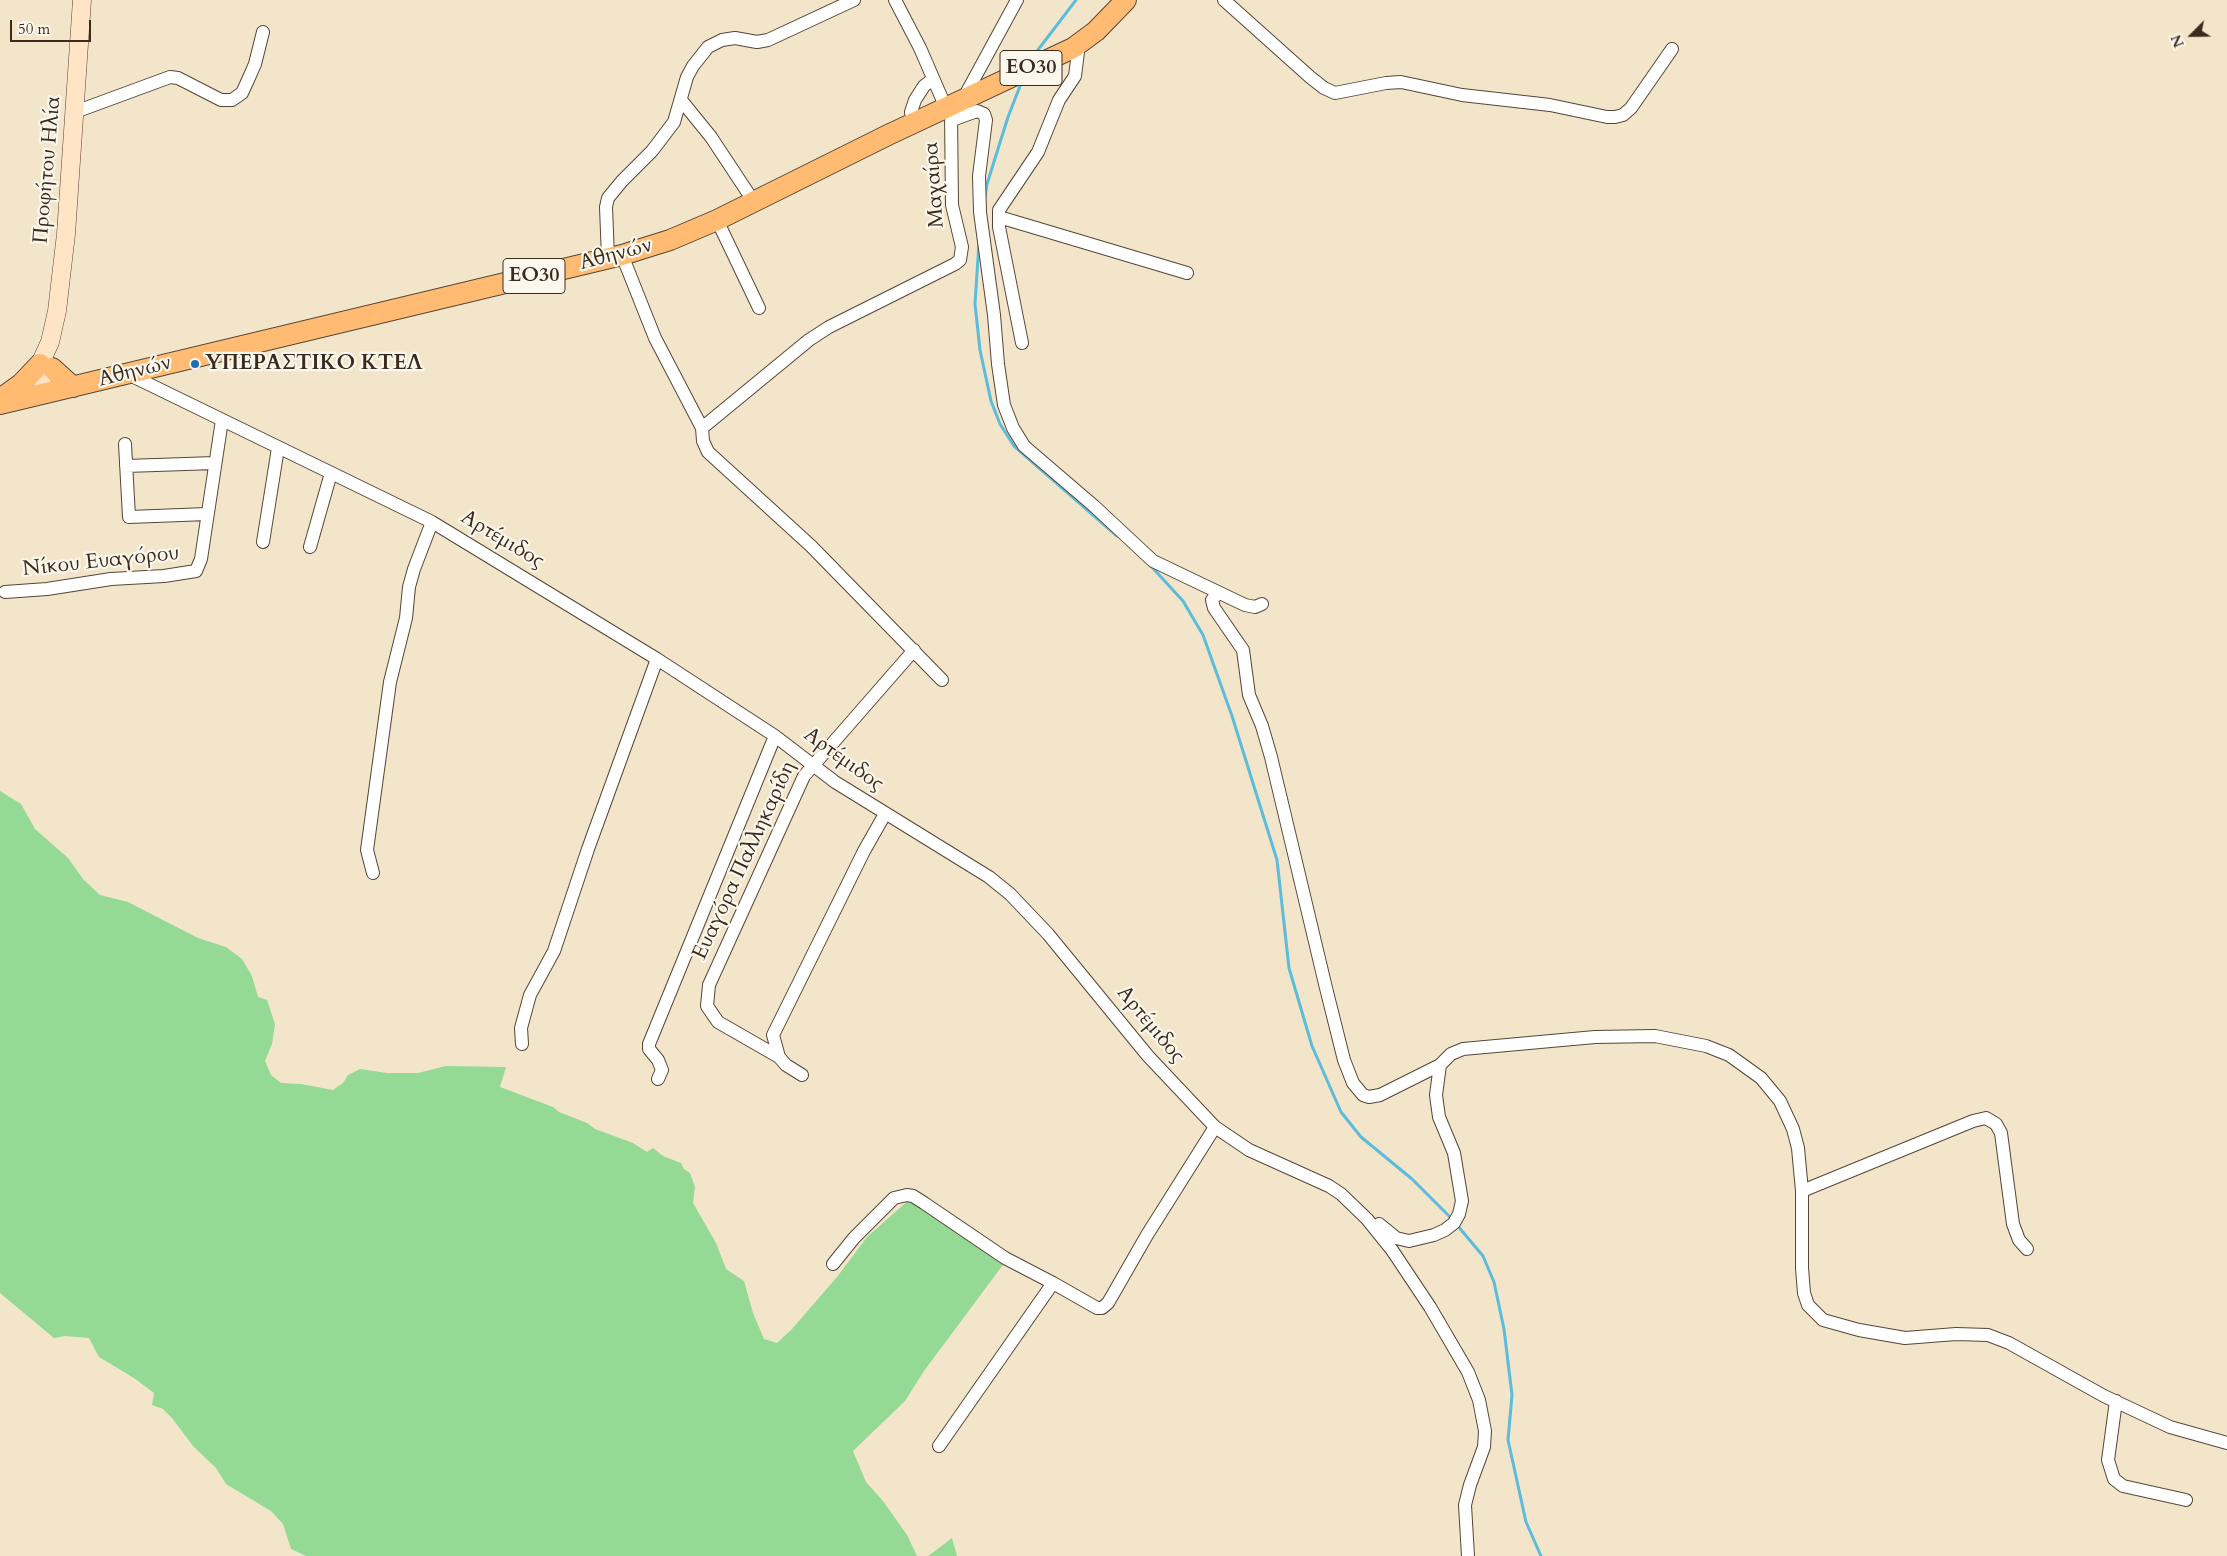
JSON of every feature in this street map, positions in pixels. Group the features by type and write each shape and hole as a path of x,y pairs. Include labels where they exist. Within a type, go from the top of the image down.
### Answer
{"main road":[{"name":"Αθηνών","path":"0,404 615,256 682,236 913,124 952,109 988,88 1076,46 1096,31 1126,0"},
{"path":"0,399 46,366 57,391"}],"street":[{"name":"Προφήτου Ηλία","path":"46,366 57,311 66,234 82,0"},
{"path":"854,0 768,40 756,42 735,38 722,40 708,47 686,77 674,122 652,151 608,198 606,207 615,256 702,428 703,442 708,452 812,546 942,680"},
{"path":"895,0 920,48 933,79 952,109"},
{"path":"952,109 1017,0"},
{"path":"1224,0 1310,77 1324,88 1335,93 1401,82 1462,95 1543,104 1615,117 1624,115 1631,108 1672,49"},
{"path":"75,112 170,77 178,78 221,100 232,100 242,93 255,64 263,32"},
{"path":"1022,343 999,217 1002,204 1038,152 1060,100 1075,76 1076,46"},
{"path":"913,124 910,112 915,100 924,86 933,79"},
{"path":"681,100 711,137 754,202"},
{"path":"952,109 977,111 984,114 986,120 979,176 980,212 1004,406 1013,428 1024,446 1094,506 1153,561 1245,605 1255,607 1262,604"},
{"name":"Μαχαίρα","path":"702,428 809,340 830,326 960,260 962,246 952,205 952,109"},
{"path":"999,217 1187,273"},
{"path":"717,220 759,308"},
{"path":"46,366 57,391"},
{"name":"Αρτέμιδος","path":"128,374 432,522 657,659 775,736 812,766 884,814 989,877 1010,894 1048,934 1148,1056 1215,1127 1249,1150 1329,1186 1342,1194 1392,1250 1430,1307 1468,1372 1479,1400 1485,1431 1484,1447 1465,1505 1468,1556"},
{"name":"Νίκου Ευαγόρου","path":"5,592 194,572 200,564 222,420"},
{"path":"125,444 129,517 207,514"},
{"path":"263,542 278,448"},
{"path":"126,466 215,463"},
{"path":"310,548 330,473"},
{"path":"373,873 367,850 390,682 406,618 414,569 432,522"},
{"path":"1218,592 1212,600 1214,608 1243,650 1249,694 1262,726 1271,758 1344,1060 1353,1083 1363,1095 1369,1097 1380,1095 1440,1065"},
{"name":"Ευαγόρα Παλληκαρίδη","path":"802,1075 786,1066 779,1057 724,1027 711,1014 706,998 709,985 796,793 812,766 914,650"},
{"path":"522,1044 521,1028 530,995 554,951 588,849 657,659"},
{"path":"658,1079 662,1070 658,1060 649,1049 649,1044 775,736"},
{"path":"779,1057 773,1035 864,850 884,814"},
{"path":"1342,1194 1357,1202 1388,1232 1400,1240 1409,1241 1434,1235 1454,1223 1459,1214 1462,1201 1454,1153 1437,1106 1436,1083 1440,1065 1446,1057 1463,1048 1595,1037 1655,1036 1706,1046 1744,1063 1761,1078 1780,1101 1793,1129 1798,1148 1802,1191 1802,1281 1808,1305 1823,1320 1899,1338 1975,1333 1988,1335 2009,1343 2116,1401 2170,1427 2227,1443"},
{"path":"1802,1191 1973,1121 1986,1118 1996,1124 2001,1133 2012,1224 2019,1240 2026,1249"},
{"path":"833,1264 854,1238 894,1198 907,1195 919,1200 1006,1258 1097,1308 1104,1307 1215,1127"},
{"path":"939,1446 1053,1283"},
{"path":"2116,1401 2108,1460 2114,1479 2123,1486 2186,1500"}],"green space":[{"path":"0,791 21,804 35,829 68,858 83,879 100,895 128,902 198,938 226,947 242,959 252,976 258,997 267,1000 275,1024 272,1044 265,1061 271,1075 281,1083 301,1084 333,1090 343,1083 348,1075 360,1069 387,1073 418,1073 446,1066 506,1067 500,1087 553,1107 559,1112 587,1123 595,1129 633,1143 647,1152 653,1148 663,1156 681,1163 684,1169 690,1173 695,1187 693,1203 716,1243 726,1269 744,1281 753,1313 764,1339 777,1343 792,1329 837,1277 867,1237 910,1199 1005,1262 924,1371 905,1401 853,1451 866,1482 883,1501 907,1535 917,1556 306,1556 291,1549 283,1524 271,1511 226,1484 216,1468 193,1446 172,1418 163,1409 152,1405 154,1393 134,1378 99,1357 89,1338 65,1336 54,1338 0,1293"},
{"path":"952,1538 957,1556 928,1556 931,1554"}],"waterway":[{"path":"1031,59 1076,0"},
{"path":"985,196 1008,117 1022,81"},
{"path":"979,242 975,304 980,350 991,401 1000,424 1014,446 1117,536"},
{"path":"1150,565 1183,601 1203,635 1232,716 1277,860 1289,968 1312,1046 1341,1112 1361,1137 1412,1179 1453,1220"},
{"path":"1457,1225 1483,1256 1494,1282 1504,1329 1512,1395 1508,1440 1526,1522 1541,1556"}],"place":[{"name":"ΥΠΕΡΑΣΤΙΚΟ ΚΤΕΛ","path":"195,364"}]}
